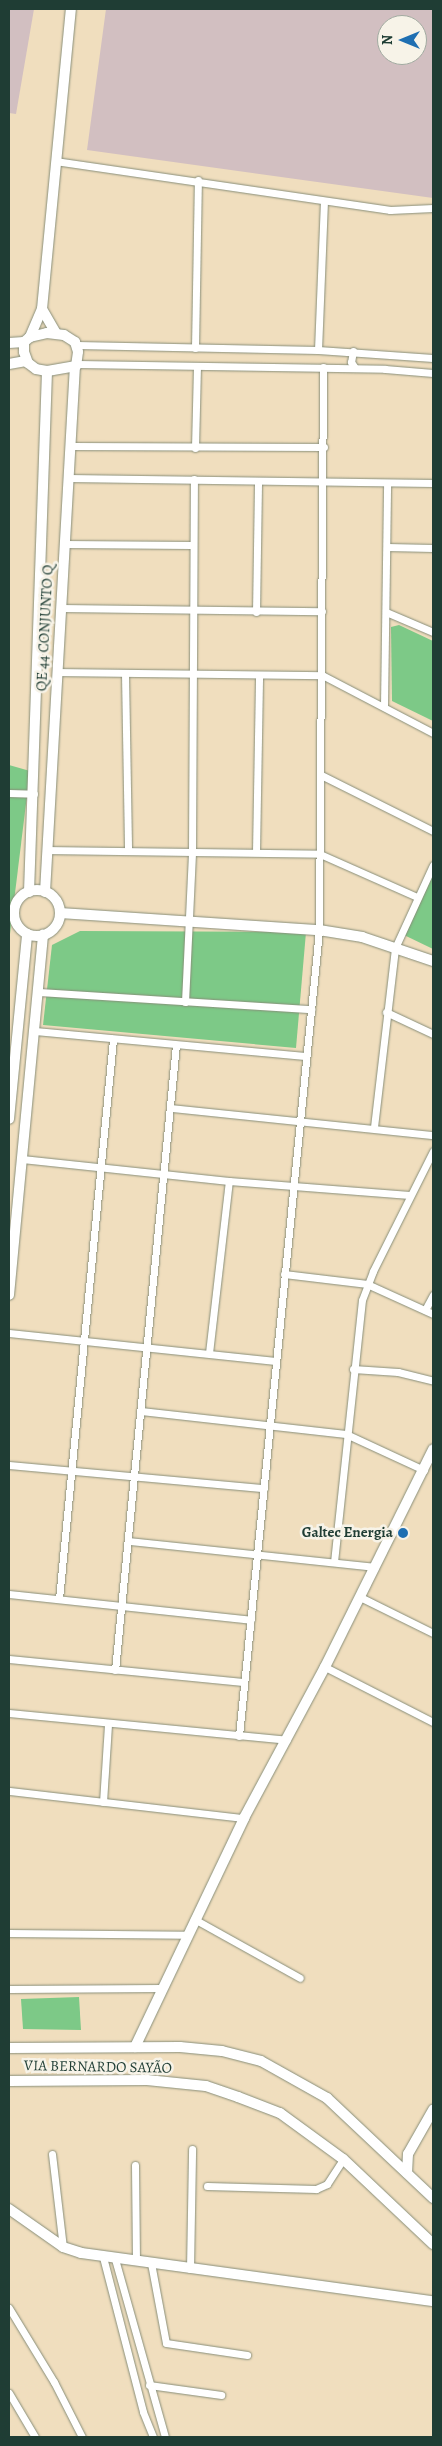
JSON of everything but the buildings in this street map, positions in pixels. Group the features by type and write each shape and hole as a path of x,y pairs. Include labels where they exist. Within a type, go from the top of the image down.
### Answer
{"street":[{"path":"26,360 27,339 42,309 71,9"},
{"path":"55,161 198,180 390,210 433,208"},
{"path":"195,348 198,180"},
{"path":"318,350 324,201"},
{"path":"42,309 56,333"},
{"path":"9,342 56,333 68,337 77,345 353,351 433,358"},
{"path":"76,365 77,345"},
{"path":"353,351 351,362 355,368"},
{"path":"9,364 26,360"},
{"path":"26,360 36,369 47,371 76,365 355,368 433,373"},
{"name":"QE 44 CONJUNTO Q","path":"45,892 76,365"},
{"path":"195,448 197,366"},
{"path":"239,1736 243,1682 258,1554 298,1122 319,930 324,480 323,368"},
{"name":"QE 44 CONJUNTO Q","path":"29,892 34,794 47,371"},
{"path":"71,446 195,448 324,447"},
{"path":"68,478 258,481 324,480 433,483"},
{"path":"186,1002 192,851 194,676 192,545 194,479"},
{"path":"256,612 258,481"},
{"path":"384,706 387,482"},
{"path":"64,544 192,545"},
{"path":"387,547 433,548"},
{"path":"61,608 322,612"},
{"path":"386,612 433,632"},
{"path":"58,672 194,676 322,675 433,732"},
{"path":"125,674 128,850"},
{"path":"256,852 259,675"},
{"path":"321,774 433,831"},
{"path":"9,793 34,794"},
{"path":"48,850 320,854 417,897"},
{"path":"374,1127 395,948 433,866"},
{"path":"29,892 45,892 56,899 60,913 55,928 44,935 27,934 17,924 12,911 18,901 29,892"},
{"path":"60,913 190,919 319,930 362,937 433,961"},
{"path":"9,1119 27,934"},
{"path":"9,1295 12,1235 22,1159 44,935"},
{"path":"39,992 311,1010"},
{"path":"386,1012 433,1034"},
{"path":"35,1031 305,1056"},
{"path":"59,1599 113,1039"},
{"path":"116,1670 176,1044"},
{"path":"171,1108 298,1122 374,1127 433,1135"},
{"path":"334,1562 357,1328 367,1284 409,1195 433,1151"},
{"path":"22,1159 229,1181 409,1195"},
{"path":"208,1353 229,1181"},
{"path":"284,1274 367,1284 433,1314"},
{"path":"425,1310 433,1295"},
{"path":"9,1333 83,1342 148,1346 276,1361"},
{"path":"353,1369 404,1373 433,1381"},
{"path":"141,1412 346,1434 428,1466"},
{"path":"135,2047 148,2026 162,1988 186,1935 244,1818 287,1740 428,1466 433,1449"},
{"path":"9,1465 264,1488"},
{"path":"129,1541 375,1567"},
{"path":"9,1594 122,1604 251,1620"},
{"path":"360,1597 433,1632"},
{"path":"9,1659 243,1682"},
{"path":"325,1667 433,1722"},
{"path":"9,1713 287,1740"},
{"path":"103,1802 108,1724"},
{"path":"9,1791 244,1818"},
{"path":"194,1919 300,1978"},
{"path":"9,1933 186,1935"},
{"path":"9,1988 162,1988"},
{"path":"148,2026 153,2047"},
{"path":"9,2042 20,2048"},
{"name":"VIA BERNARDO SAYÃO","path":"9,2048 153,2047 222,2051 269,2065 327,2098 433,2198"},
{"name":"VIA BERNARDO SAYÃO","path":"9,2081 147,2080 206,2086 280,2113 343,2159 433,2244"},
{"path":"407,2173 408,2154 433,2110"},
{"path":"190,2268 192,2149"},
{"path":"52,2154 64,2247"},
{"path":"395,2161 408,2154"},
{"path":"208,2186 316,2189 327,2184 343,2159"},
{"path":"135,2166 136,2261"},
{"path":"9,2210 64,2247 103,2257 433,2301"},
{"path":"103,2257 153,2437"},
{"path":"116,2259 149,2385 165,2437"},
{"path":"151,2263 166,2343 247,2355"},
{"path":"9,2308 54,2382 82,2437"},
{"path":"149,2385 221,2395"},
{"path":"9,2393 35,2437"}],"shaded area":[{"path":"9,9 34,9 16,114 9,113"},
{"path":"106,9 433,9 433,198 87,150"}],"green space":[{"path":"399,625 433,641 433,721 392,701 391,627"},
{"path":"9,765 30,771 9,942"},
{"path":"433,874 433,949 404,935"},
{"path":"80,931 306,932 296,1048 43,1025 52,945"},
{"path":"79,1997 81,2030 23,2029 21,1999"}],"place":[{"name":"Galtec Energia","path":"403,1533"}]}
